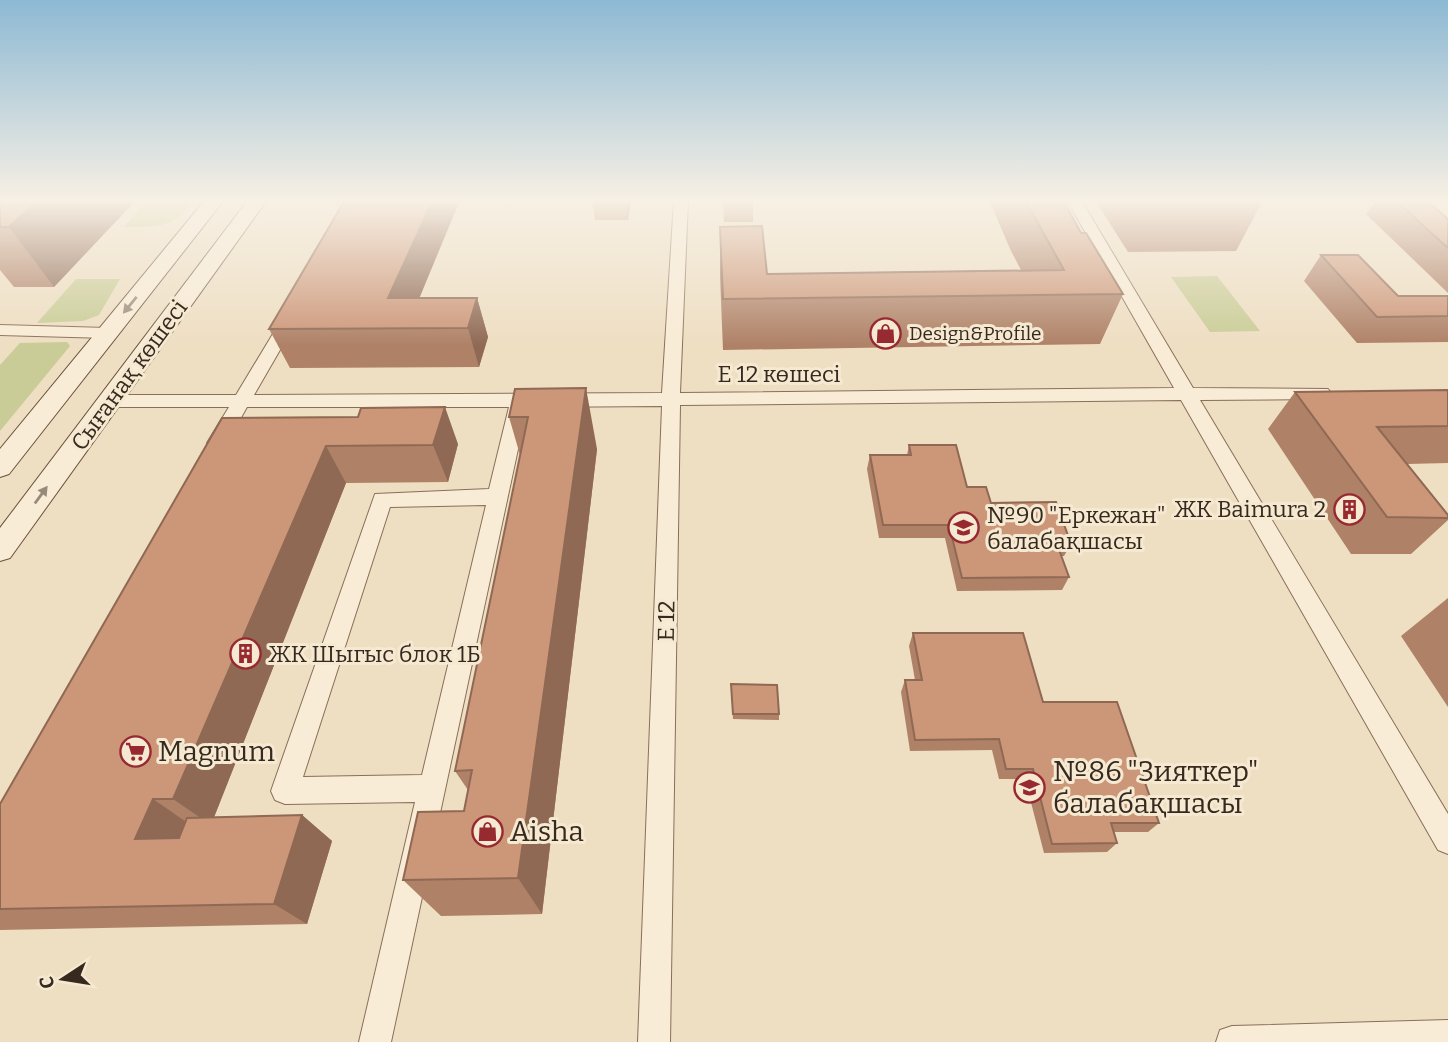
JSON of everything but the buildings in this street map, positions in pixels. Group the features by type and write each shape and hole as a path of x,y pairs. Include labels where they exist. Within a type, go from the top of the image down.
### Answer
{"main road":[{"name":"Сығанақ көшесі","path":"0,467 175,249"},
{"name":"Сығанақ көшесі","path":"0,550 222,249"}],"street":[{"name":"E 12","path":"654,1042 671,399 679,249"},
{"path":"1102,249 1448,840"},
{"path":"208,457 297,306"},
{"path":"0,347 8,330 107,332"},
{"name":"Е 12 көшесі","path":"109,401 520,401 1335,392"},
{"path":"375,1042 520,401"},
{"path":"432,788 285,791 382,499 497,497"},
{"path":"1232,1042 1448,1035"}],"green space":[{"path":"1217,276 1260,331 1210,332 1171,277"},
{"path":"76,279 120,279 99,315 83,321 37,323"},
{"path":"67,342 70,346 0,431 0,365 20,343"}],"place":[{"name":"Design&Profile","path":"886,333"},
{"name":"ЖК Baimura 2","path":"1349,509"},
{"name":"№90 \"Еркежан\" балабақшасы","path":"964,528"},
{"name":"ЖК Шыгыс блок 1Б","path":"245,654"},
{"name":"Magnum","path":"135,751"},
{"name":"№86 \"Зияткер\" балабақшасы","path":"1030,787"},
{"name":"Aisha","path":"487,831"}]}
